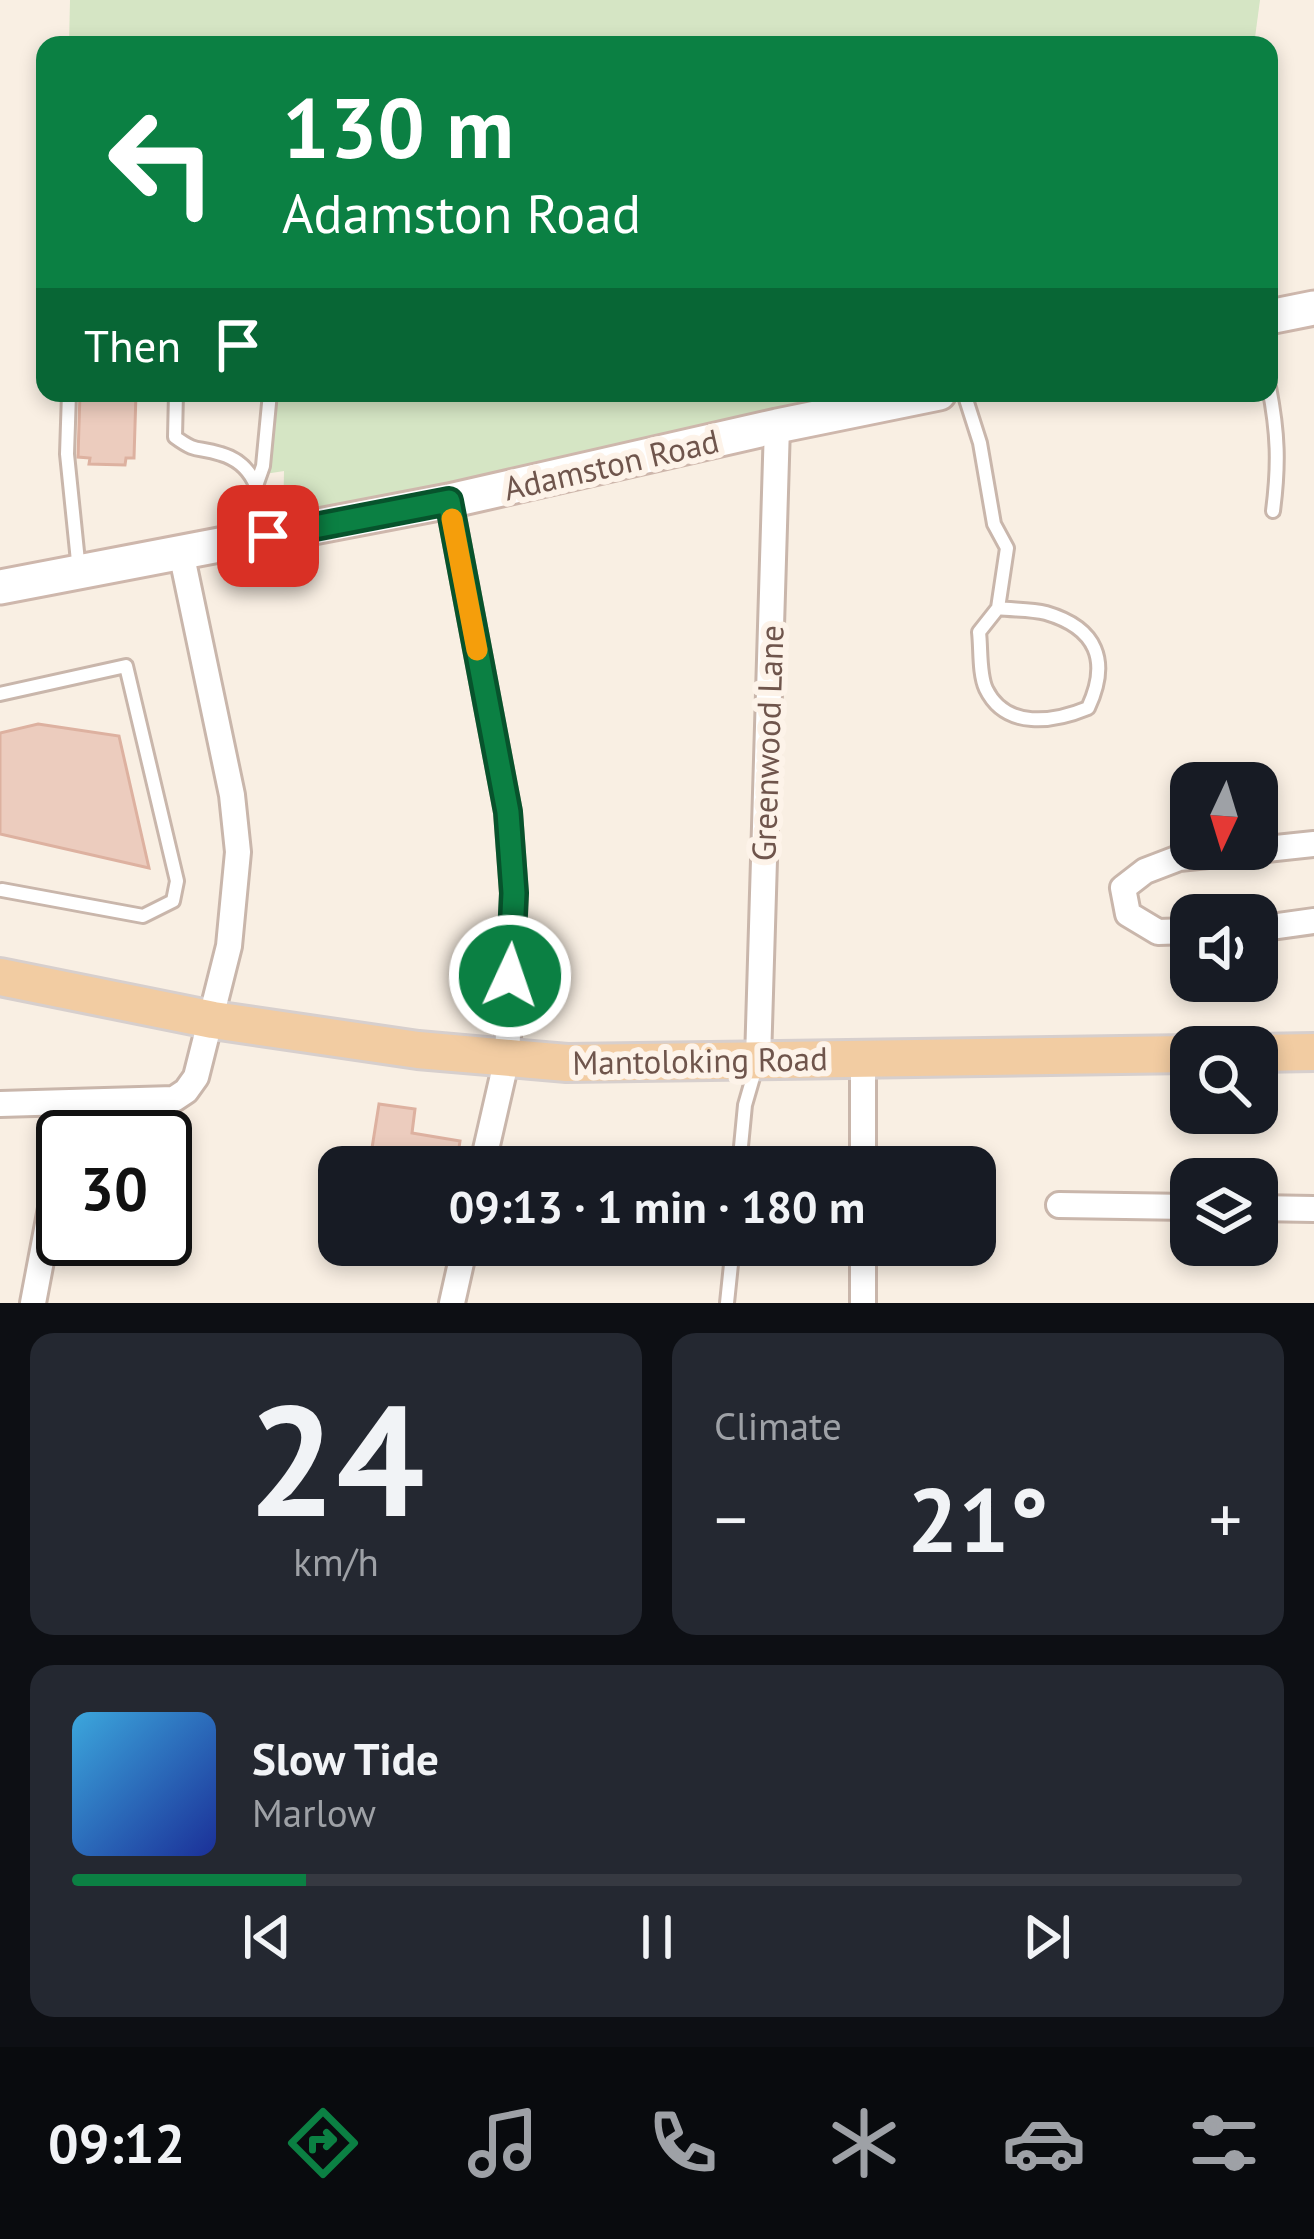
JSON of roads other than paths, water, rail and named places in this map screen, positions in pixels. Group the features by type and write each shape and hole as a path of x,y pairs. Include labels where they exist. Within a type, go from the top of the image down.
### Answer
{"main road":[{"name":"Mantoloking Road","path":"0,977 213,1020 418,1050 567,1063 1170,1054"},
{"path":"1278,1053 1314,1052"}],"street":[{"path":"1278,315 1314,308"},
{"name":"Adamston Road","path":"0,587 449,501 895,402"},
{"name":"Greenwood Lane","path":"758,1060 777,426"},
{"path":"449,501 508,812 514,893 507,1058 487,1146"},
{"path":"0,1104 174,1099 196,1077 229,946 238,852 232,795 181,553"},
{"path":"1170,932 1158,932 1128,914 1123,888 1145,871 1179,858 1314,844"},
{"path":"1278,925 1314,921"},
{"path":"862,1146 863,1058"},
{"path":"70,1110 71,1102"},
{"path":"1058,1205 1170,1207"},
{"path":"1278,1208 1314,1209"},
{"path":"33,1303 40,1266"},
{"path":"452,1303 460,1266"},
{"path":"862,1266 863,1303"}],"lane":[{"path":"69,402 67,454 79,572"},
{"path":"176,402 175,437 191,449 218,452 243,463 257,483 268,536"},
{"path":"257,483 269,402"},
{"path":"967,402 980,443 994,524 1007,548 998,608 979,632 984,687 1002,711 1034,720 1063,718 1088,707 1099,684 1097,649 1080,629 1045,612 998,608"},
{"path":"1271,402 1279,461 1273,511"},
{"path":"0,694 126,666 177,881 173,901 143,916 1,894"},
{"path":"742,1146 745,1105 758,1060"},
{"path":"727,1303 731,1266"}]}
